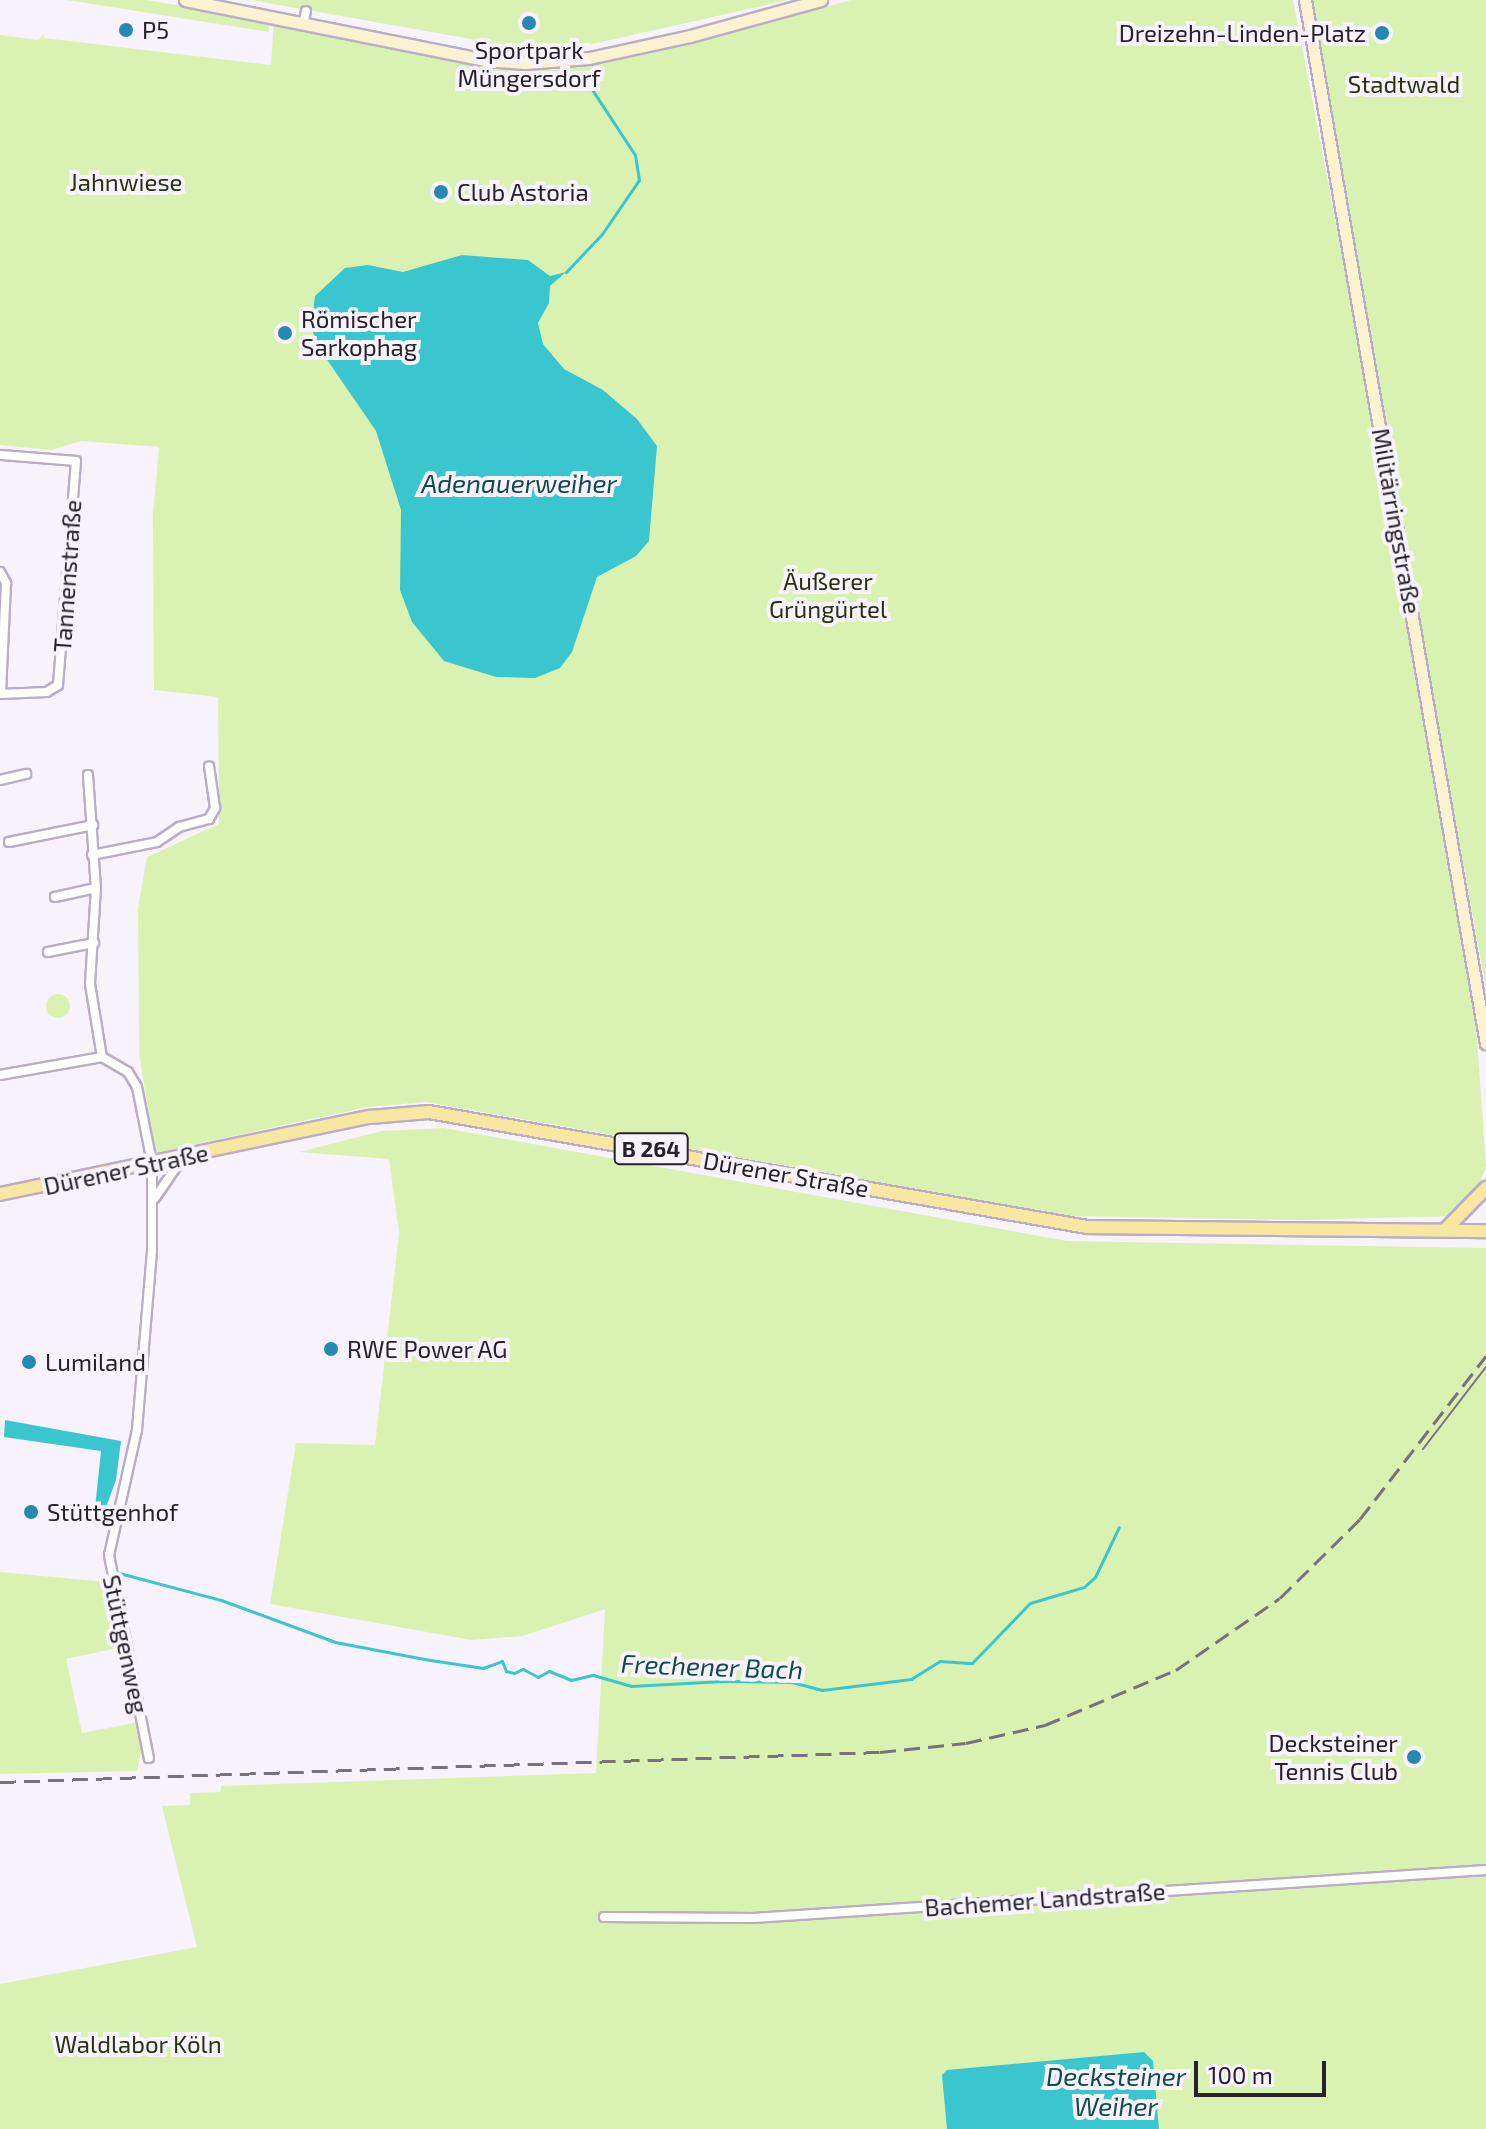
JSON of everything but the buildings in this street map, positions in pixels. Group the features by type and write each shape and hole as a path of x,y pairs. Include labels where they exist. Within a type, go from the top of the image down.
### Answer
{"main road":[{"path":"185,0 305,16 484,60 546,63 741,25 814,1"},
{"name":"Militärringstraße","path":"1305,0 1486,1043"},
{"name":"Dürener Straße","path":"0,1194 370,1117 429,1112 1063,1224 1486,1231"},
{"path":"1445,1230 1486,1188"}],"street":[{"name":"Tannenstraße","path":"0,455 76,461 55,690 1,694"},
{"path":"1,694 2,574"},
{"path":"92,855 157,842 179,827 209,819 215,808 209,766"},
{"path":"0,780 26,774"},
{"path":"0,1075 102,1057 90,984 94,943 90,924 96,888 88,775"},
{"path":"9,842 93,825"},
{"path":"55,897 96,888"},
{"path":"48,952 94,943"},
{"name":"Stüttgenweg","path":"102,1057 128,1072 137,1087 152,1163 155,1198 137,1430 111,1536 110,1573 149,1758"},
{"name":"Stüttgenweg","path":"155,1198 183,1157"},
{"name":"Bachemer Landstraße","path":"604,1917 753,1918 1486,1870"}],"green space":[{"path":"67,0 147,0 269,21 269,32"},
{"name":"Sportpark Müngersdorf","path":"251,0 788,0 593,44 532,50"},
{"name":"Äußerer Grüngürtel","path":"851,0 1293,0 1389,499 1474,998 1486,1166 1473,1201 1456,1216 1298,1220 1069,1216 426,1102 368,1107 155,1153 139,1053 138,908 147,857 219,824 218,697 154,690 153,514 159,447 81,441 51,450 0,445 0,35 38,40 44,34 44,38 271,65 274,20 492,69 553,70 685,46"},
{"name":"Stadtwald","path":"1308,0 1486,0 1486,988 1321,88"},
{"path":"58,994 67,997 70,1006 67,1015 58,1018 49,1015 46,1006 49,997"},
{"name":"Waldlabor Köln","path":"444,1128 1067,1241 1486,1248 1486,2129 0,2129 0,1984 197,1947 162,1806 190,1805 190,1793 220,1792 221,1786 596,1773 605,1609 523,1636 472,1640 270,1604 296,1443 375,1445 399,1233 389,1159 299,1152 382,1131"},
{"path":"0,1572 107,1582 122,1647 66,1659 82,1733 139,1722 143,1744 137,1771 0,1774"}],"water":[{"name":"Adenauerweiher","path":"462,255 528,260 550,276 566,272 550,286 549,303 538,323 543,344 564,369 603,390 637,419 657,446 649,541 636,556 597,577 572,652 560,668 535,678 496,677 444,661 412,622 400,590 401,510 376,431 319,348 311,327 315,296 345,268 368,265 403,272"},
{"path":"5,1420 121,1441 116,1480 102,1518 88,1522 95,1508 101,1451 4,1437"},
{"name":"Decksteiner Weiher","path":"1144,2052 1153,2061 1159,2129 947,2129 942,2075 947,2070"}],"waterway":[{"path":"566,272 602,234 639,180 635,155 593,91"},
{"name":"Frechener Bach","path":"119,1573 221,1600 335,1642 424,1659 483,1668 502,1661 506,1671 514,1673 523,1669 538,1677 549,1671 571,1680 593,1675 631,1686 724,1681 792,1682 822,1690 911,1679 940,1661 972,1663 1030,1603 1084,1587 1095,1577 1119,1527"}],"tram line":[{"path":"1423,1449 1486,1367"}],"railway":[{"path":"0,1782 880,1752 966,1743 1045,1725 1176,1670 1280,1598 1360,1519 1486,1356"}],"place":[{"name":"Sportpark Müngersdorf","path":"529,23"},
{"name":"P5","path":"126,30"},
{"name":"Dreizehn-Linden-Platz","path":"1382,33"},
{"name":"Club Astoria","path":"441,192"},
{"name":"Römischer Sarkophag","path":"285,333"},
{"name":"RWE Power AG","path":"331,1349"},
{"name":"Lumiland","path":"29,1362"},
{"name":"Stüttgenhof","path":"31,1512"},
{"name":"Decksteiner Tennis Club","path":"1414,1757"}],"park label":[{"name":"Jahnwiese","path":"126,182"}]}
